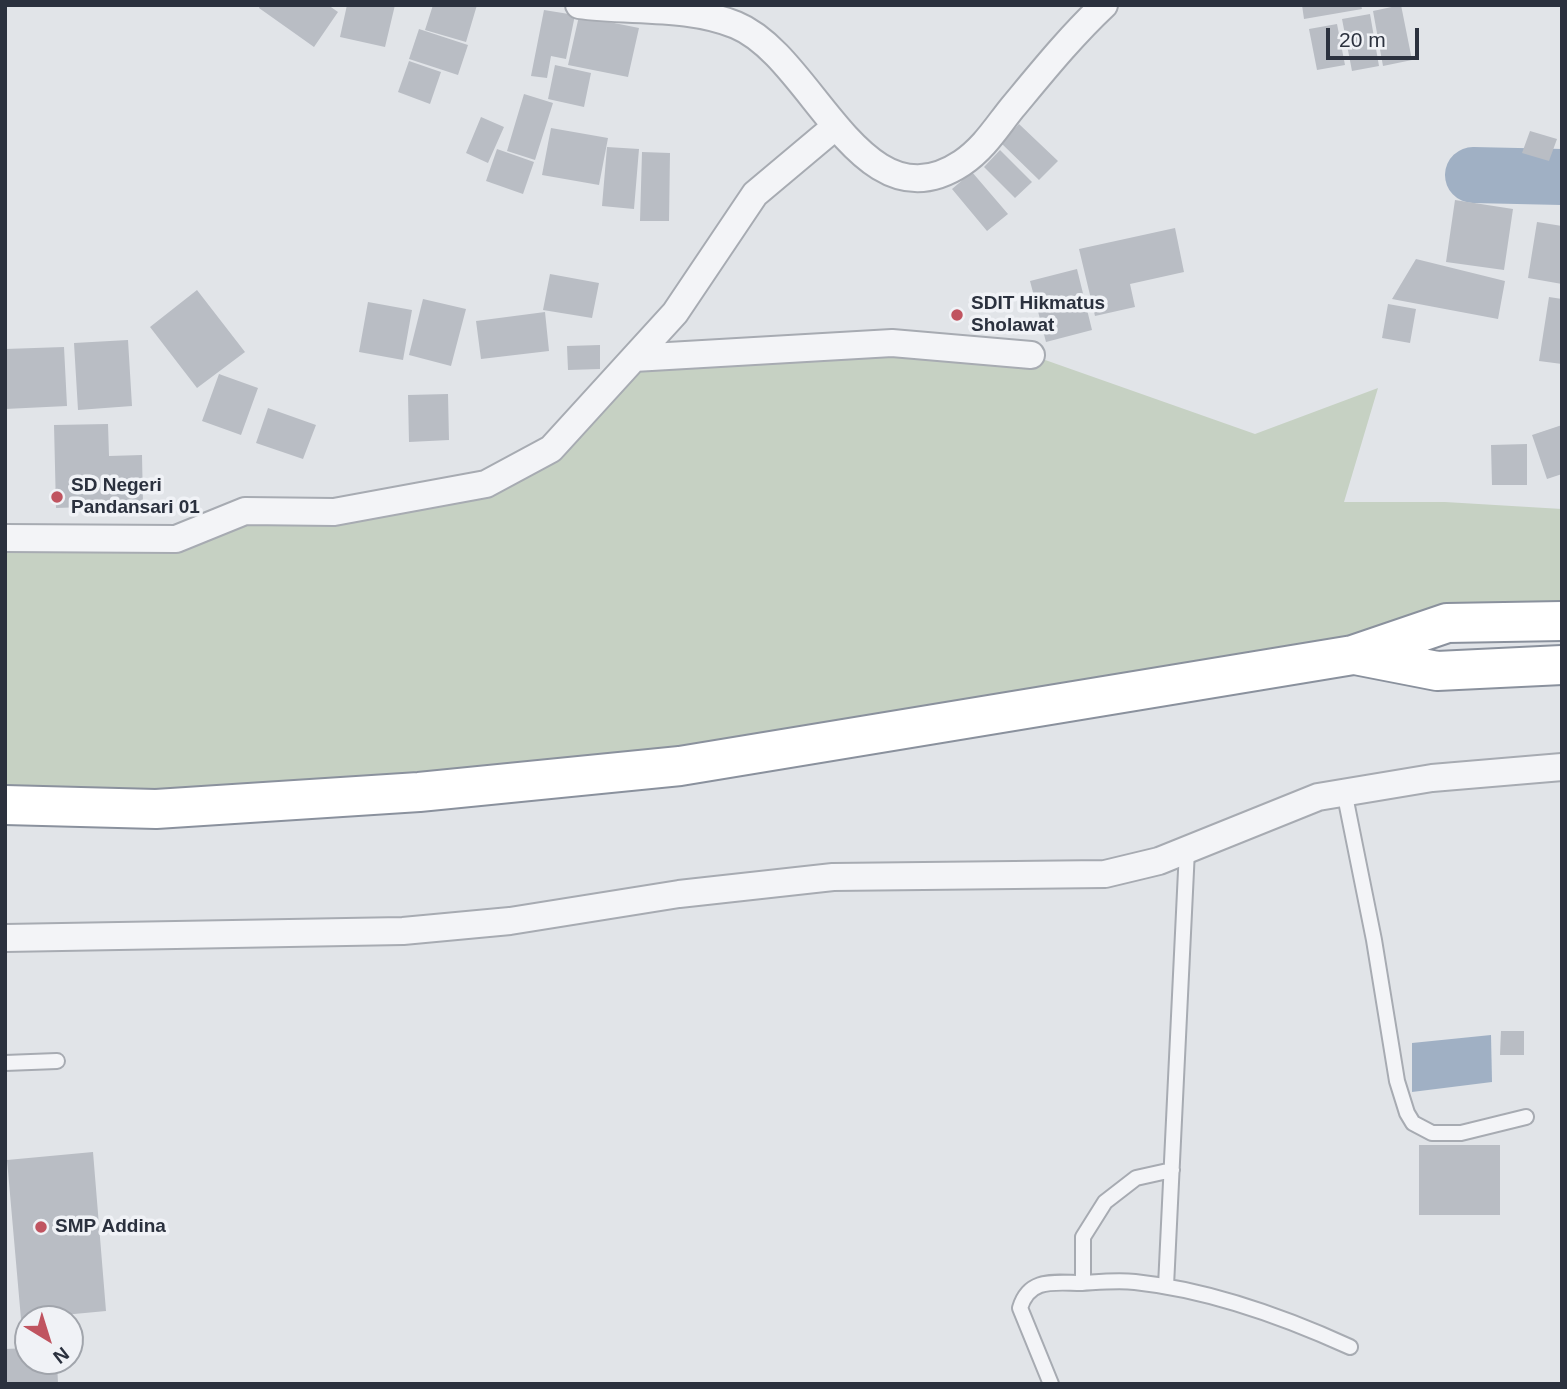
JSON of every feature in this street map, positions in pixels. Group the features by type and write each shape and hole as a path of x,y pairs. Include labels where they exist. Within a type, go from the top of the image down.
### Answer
{"highway":[{"path":"5,804 156,809 419,792 680,766 1353,655 1447,623 1562,621"},
{"path":"1353,655 1437,671 1562,665"}],"street":[{"path":"579,5 649,6 736,24 757,37 796,73 854,148 887,171 918,178 951,170 976,153 1052,59 1104,5"},
{"path":"5,538 176,539 245,511 334,512 486,484 551,449 676,313 755,194 836,126"},
{"path":"634,358 892,342 1031,355"},
{"path":"5,938 297,934 450,928 545,917 679,894 833,877 1105,874 1140,868 1303,801 1344,791 1432,778 1562,767"}],"lane":[{"path":"1344,791 1374,940 1397,1081 1407,1113 1413,1123 1432,1133 1461,1133 1526,1116"},
{"path":"1166,1286 1187,850"},
{"path":"5,1063 57,1061"},
{"path":"1083,1283 1083,1237 1105,1202 1136,1178 1172,1170"},
{"path":"1051,1384 1020,1308 1028,1290 1044,1283 1132,1281 1166,1286 1288,1319 1350,1347"}],"green space":[{"path":"1031,355 1255,434 1378,388 1344,502 1445,502 1562,509 1562,621 680,766 5,805 5,540 177,540 245,511 486,484 551,449 634,358"}],"water":[{"path":"1491,1035 1492,1082 1412,1092 1412,1043"}],"building":[{"path":"260,5 328,5 338,12 314,47 259,8"},
{"path":"347,5 395,5 385,47 340,37"},
{"path":"433,5 477,5 466,42 425,30"},
{"path":"1302,5 1361,5 1362,9 1304,19"},
{"path":"1401,5 1412,60 1383,66 1373,11"},
{"path":"544,10 575,15 566,59 551,56 547,78 531,76"},
{"path":"1370,14 1379,66 1352,71 1342,19"},
{"path":"579,16 639,28 628,77 568,65"},
{"path":"1337,24 1345,65 1317,70 1309,29"},
{"path":"419,29 468,45 458,75 409,59"},
{"path":"409,61 441,72 430,104 398,92"},
{"path":"555,65 591,73 584,107 548,99"},
{"path":"524,94 553,103 535,160 507,151"},
{"path":"481,117 504,127 488,163 466,153"},
{"path":"1019,124 1058,161 1039,180 1001,143"},
{"path":"551,128 608,138 599,185 542,175"},
{"path":"1530,131 1557,139 1549,161 1522,153"},
{"path":"607,147 639,149 634,209 602,206"},
{"path":"497,149 534,162 523,194 486,181"},
{"path":"1000,150 1032,182 1015,198 984,167"},
{"path":"642,152 670,153 669,221 640,221"},
{"path":"972,172 1008,214 987,231 952,189"},
{"path":"1455,200 1513,209 1504,270 1446,262"},
{"path":"1537,222 1562,226 1562,284 1528,278"},
{"path":"1175,228 1184,272 1130,284 1135,307 1095,316 1079,249"},
{"path":"1416,259 1505,281 1498,319 1392,299"},
{"path":"1077,269 1092,330 1046,342 1030,281"},
{"path":"550,274 599,283 592,318 543,310"},
{"path":"197,290 245,352 197,388 150,327"},
{"path":"1549,297 1562,299 1562,364 1539,361"},
{"path":"423,299 466,309 451,366 409,355"},
{"path":"368,302 412,310 403,360 359,352"},
{"path":"1388,304 1416,309 1410,343 1382,338"},
{"path":"545,312 549,351 481,359 476,321"},
{"path":"128,340 132,406 78,410 74,343"},
{"path":"600,345 600,369 568,370 567,346"},
{"path":"64,347 67,406 5,409 5,349"},
{"path":"219,374 258,388 241,435 202,421"},
{"path":"448,394 449,440 409,442 408,395"},
{"path":"268,408 316,425 303,459 256,443"},
{"path":"108,424 109,456 142,455 143,505 56,508 54,425"},
{"path":"1562,425 1562,474 1547,479 1532,435"},
{"path":"1527,444 1527,485 1492,485 1491,445"},
{"path":"1501,1031 1524,1031 1524,1055 1500,1055"},
{"path":"1419,1145 1500,1145 1500,1215 1419,1215"},
{"path":"93,1152 106,1311 84,1313 84,1305 20,1305 7,1160"},
{"path":"5,1349 14,1349 14,1375 58,1375 58,1384 5,1384"}],"waterway":[{"path":"1473,175 1562,177"}],"place":[{"name":"SDIT Hikmatus Sholawat","path":"957,315"},
{"name":"SD Negeri Pandansari 01","path":"57,497"},
{"name":"SMP Addina","path":"41,1227"}]}
